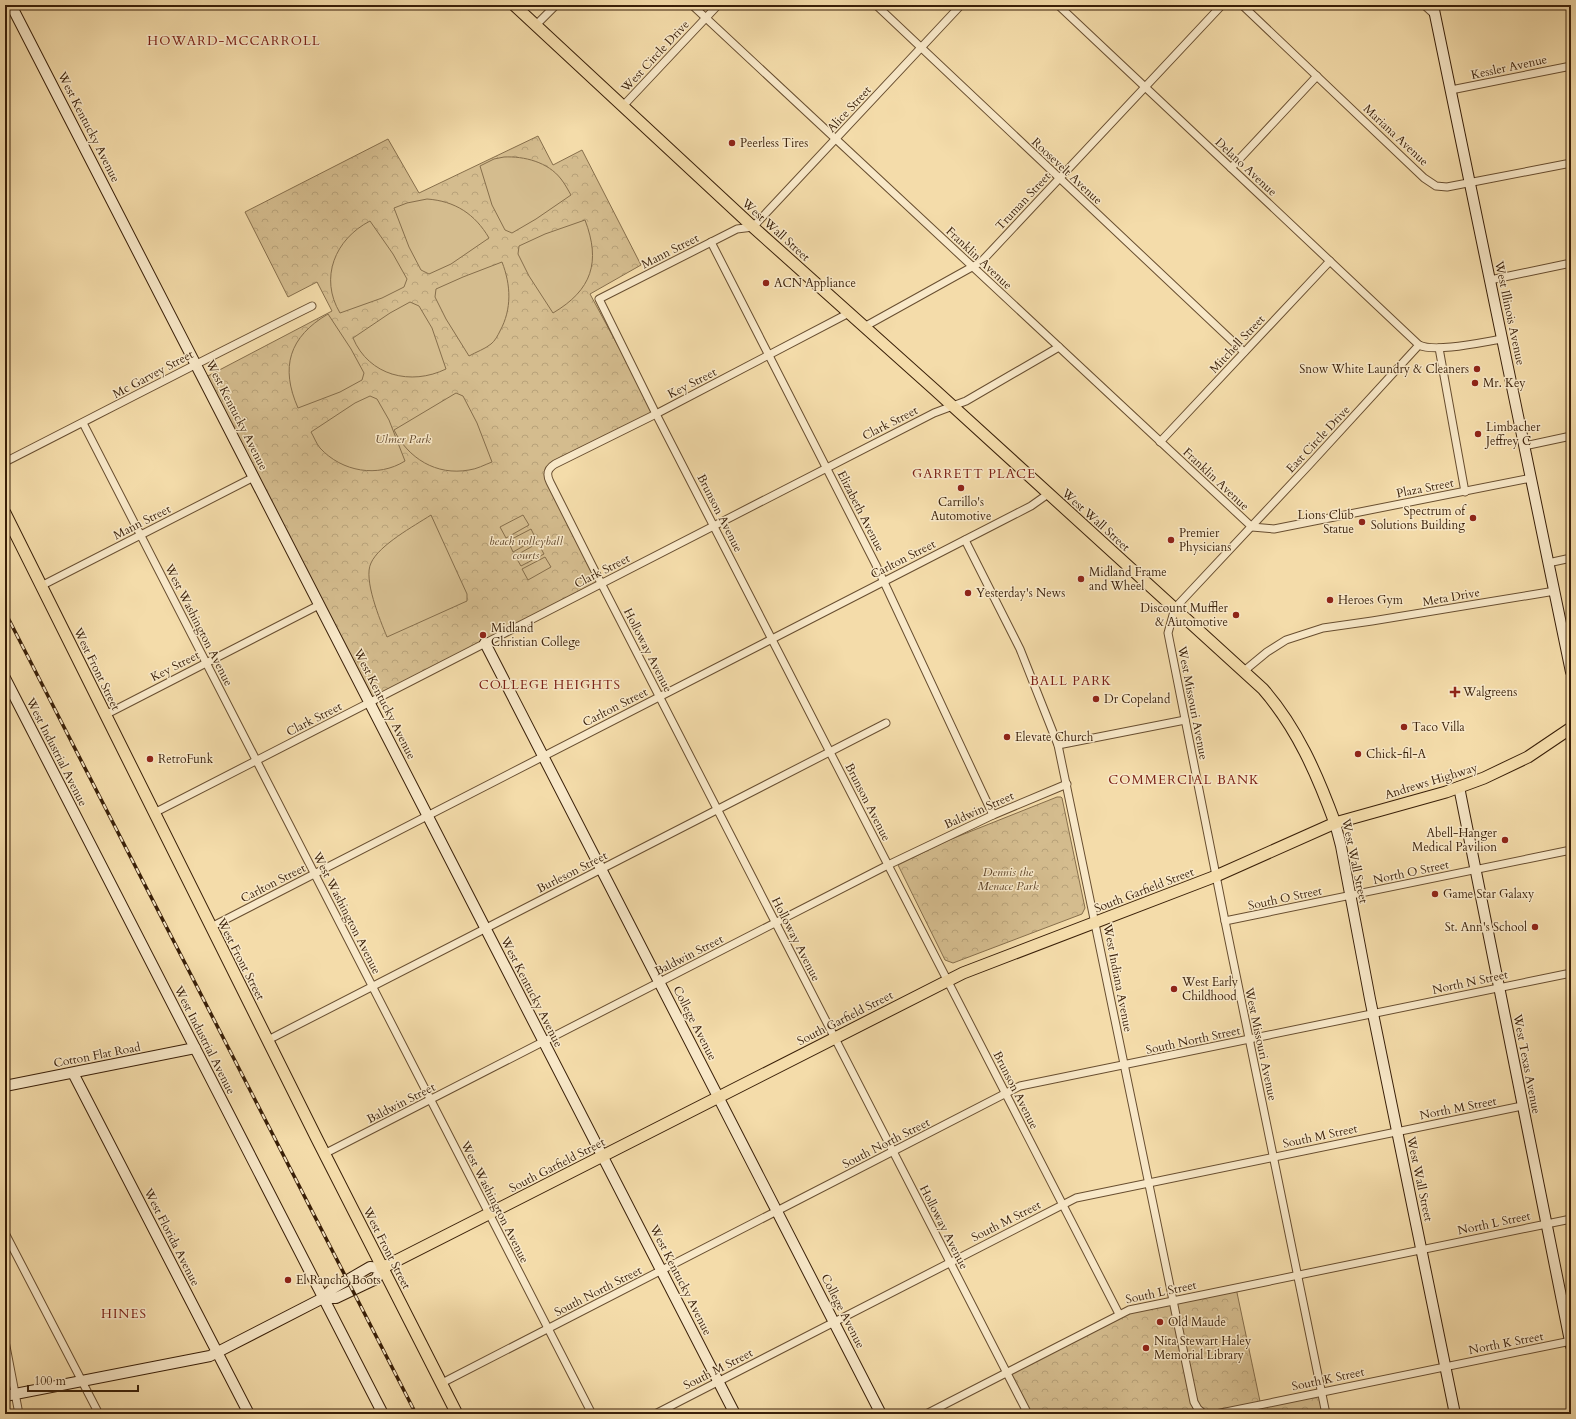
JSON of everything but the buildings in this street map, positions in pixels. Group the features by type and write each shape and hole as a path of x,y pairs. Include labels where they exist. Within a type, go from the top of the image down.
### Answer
{"main road":[{"name":"West Wall Street","path":"514,5 752,227 953,406 1263,688 1285,717 1306,753 1319,780 1335,823"},
{"name":"West Front Street","path":"5,513 324,1154 457,1414"},
{"name":"Andrews Highway","path":"1335,823 1459,787 1491,775 1528,756 1571,728"},
{"name":"South Garfield Street","path":"382,1268 948,981 1216,876 1335,823"}],"street":[{"name":"West Kentucky Avenue","path":"11,5 735,1414"},
{"path":"536,25 556,5"},
{"name":"Franklin Avenue","path":"692,5 1252,527"},
{"name":"West Circle Drive","path":"623,106 718,5"},
{"name":"Roosevelt Avenue","path":"876,5 1244,352"},
{"name":"Alice Street","path":"752,227 961,5"},
{"name":"Delano Avenue","path":"1058,5 1419,345"},
{"name":"Truman Street","path":"864,327 981,262 1222,5"},
{"name":"Mariana Avenue","path":"1242,5 1432,184 1443,187 1571,163"},
{"path":"1424,5 1434,10"},
{"name":"West Illinois Avenue","path":"1434,10 1571,672"},
{"name":"Kessler Avenue","path":"1451,90 1571,66"},
{"path":"1231,168 1317,76"},
{"name":"Mann Street","path":"599,299 737,229 752,227"},
{"name":"Elizabeth Avenue","path":"711,242 884,582 993,815"},
{"name":"Mitchell Street","path":"1160,442 1330,261"},
{"path":"1490,280 1571,263"},
{"name":"Brunson Avenue","path":"599,299 656,414 1119,1314"},
{"name":"Mc Garvey Street","path":"5,462 312,306"},
{"name":"Key Street","path":"547,472 550,467 555,464 656,414 849,313"},
{"path":"1419,345 1425,348 1439,348 1502,339"},
{"name":"East Circle Drive","path":"1175,608 1252,527 1419,345"},
{"name":"Clark Street","path":"154,813 934,412 966,401 1059,347"},
{"path":"1439,348 1465,492"},
{"name":"West Washington Avenue","path":"83,423 592,1414"},
{"path":"1524,446 1571,436"},
{"name":"Holloway Avenue","path":"547,472 550,482 659,697 1028,1414"},
{"name":"Mann Street","path":"41,586 254,478"},
{"name":"Plaza Street","path":"1252,527 1274,529 1531,478"},
{"name":"Carlton Street","path":"211,927 1031,506 1048,494"},
{"name":"West Indiana Avenue","path":"965,540 1020,649 1058,745 1194,1402 1202,1413"},
{"path":"1548,563 1571,558"},
{"name":"Meta Drive","path":"1244,671 1267,652 1286,640 1324,628 1554,591"},
{"name":"Key Street","path":"105,715 319,605"},
{"name":"West Missouri Avenue","path":"1175,608 1168,633 1225,921 1326,1414"},
{"name":"College Avenue","path":"485,643 881,1414"},
{"name":"West Industrial Avenue","path":"5,678 382,1414"},
{"path":"1058,745 1185,720"},
{"name":"Burleson Street","path":"268,1040 886,723"},
{"name":"Baldwin Street","path":"324,1154 888,864 993,815 1067,784"},
{"name":"West Texas Avenue","path":"1459,787 1522,1106 1571,1343"},
{"name":"West Wall Street","path":"1335,823 1341,846 1373,1014 1455,1414"},
{"name":"North O Street","path":"1350,896 1571,850"},
{"name":"South O Street","path":"1225,921 1350,896"},
{"name":"North N Street","path":"1373,1014 1571,973"},
{"name":"South North Street","path":"442,1384 1020,1086 1373,1014"},
{"name":"Cotton Flat Road","path":"5,1086 195,1048"},
{"name":"West Florida Avenue","path":"73,1073 249,1414"},
{"name":"North M Street","path":"1397,1131 1522,1106"},
{"name":"South M Street","path":"655,1414 1076,1198 1397,1131"},
{"name":"North L Street","path":"1422,1249 1571,1219"},
{"path":"5,1233 99,1414"},
{"name":"South L Street","path":"926,1414 1129,1310 1422,1249"},
{"name":"South Garfield Street","path":"5,1396 210,1356 323,1298 332,1289 370,1267 382,1268"},
{"path":"5,1341 20,1414"},
{"name":"North K Street","path":"1446,1367 1571,1343"},
{"name":"South K Street","path":"1216,1414 1446,1367"}],"green space":[{"name":"Ulmer Park","path":"538,136 553,165 582,150 641,265 590,294 653,413 546,470 599,583 371,700 206,377 332,311 317,282 288,297 245,212 388,139 419,193"},
{"path":"504,157 527,159 543,164 556,173 571,195 536,219 512,233 505,230 492,205 480,166 494,159"},
{"path":"427,199 447,203 463,210 477,222 489,238 451,264 429,274 421,270 409,247 394,208 407,203"},
{"path":"585,220 590,235 592,249 590,274 577,295 553,313 529,276 518,254 519,246 545,234"},
{"path":"370,221 393,254 407,279 404,287 382,298 340,313 334,300 331,286 331,273 334,261 348,238"},
{"path":"502,262 507,279 509,297 507,314 504,323 492,343 469,356 446,319 435,297 436,289"},
{"path":"410,302 419,306 432,328 446,369 419,377 405,377 392,374 380,369 369,361 360,351 353,338 390,313"},
{"path":"328,314 351,349 364,373 362,380 340,392 298,408 290,379 289,366 292,354 304,333"},
{"path":"456,393 463,396 477,423 492,462 475,469 457,471 445,470 424,463 407,449 394,430"},
{"path":"370,396 377,399 389,420 405,461 383,470 361,470 339,463 320,448 311,432 355,403"},
{"path":"431,515 467,594 467,601 387,637 373,600 369,579 371,563 381,549"},
{"path":"523,515 529,525 506,538 500,527"},
{"path":"531,529 536,539 513,552 508,541"},
{"path":"538,543 544,554 521,566 515,556"},
{"path":"545,557 551,567 528,580 522,569"},
{"name":"Dennis the Menace Park","path":"1057,797 1062,798 1085,908 1082,914 953,963 945,960 898,865 949,840"},
{"path":"1236,1288 1261,1406 1320,1395 1323,1414 1031,1414 1011,1374 1130,1312 1171,1305"}],"railway":[{"path":"5,612 416,1414"}],"place":[{"name":"Peerless Tires","path":"732,143"},
{"name":"ACN Appliance","path":"766,283"},
{"name":"Snow White Laundry & Cleaners","path":"1477,369"},
{"name":"Mr. Key","path":"1475,383"},
{"name":"Limbacher Jeffrey C","path":"1478,434"},
{"name":"Carrillo's Automotive","path":"961,488"},
{"name":"Spectrum of Solutions Building","path":"1473,518"},
{"name":"Lions Club Statue","path":"1362,522"},
{"name":"Premier Physicians","path":"1171,540"},
{"name":"Midland Frame and Wheel","path":"1081,579"},
{"name":"Yesterday's News","path":"968,593"},
{"name":"Heroes Gym","path":"1330,600"},
{"name":"Discount Muffler & Automotive","path":"1236,615"},
{"name":"Midland Christian College","path":"483,635"},
{"name":"Walgreens","path":"1455,692"},
{"name":"Dr Copeland","path":"1096,699"},
{"name":"Taco Villa","path":"1404,727"},
{"name":"Elevate Church","path":"1007,737"},
{"name":"Chick-fil-A","path":"1358,754"},
{"name":"RetroFunk","path":"150,759"},
{"name":"Abell-Hanger Medical Pavilion","path":"1505,840"},
{"name":"Game Star Galaxy","path":"1435,894"},
{"name":"St. Ann's School","path":"1535,927"},
{"name":"West Early Childhood","path":"1174,989"},
{"name":"El Rancho Boots","path":"288,1280"},
{"name":"Old Maude","path":"1160,1322"},
{"name":"Nita Stewart Haley Memorial Library","path":"1146,1348"}],"district":[{"name":"HOWARD-MCCARROLL","path":"234,41"},
{"name":"GARRETT PLACE","path":"974,474"},
{"name":"BALL PARK","path":"1071,681"},
{"name":"COLLEGE HEIGHTS","path":"550,685"},
{"name":"COMMERCIAL BANK","path":"1184,780"},
{"name":"HINES","path":"124,1314"}],"park label":[{"name":"beach volleyball courts","path":"526,548"}]}
